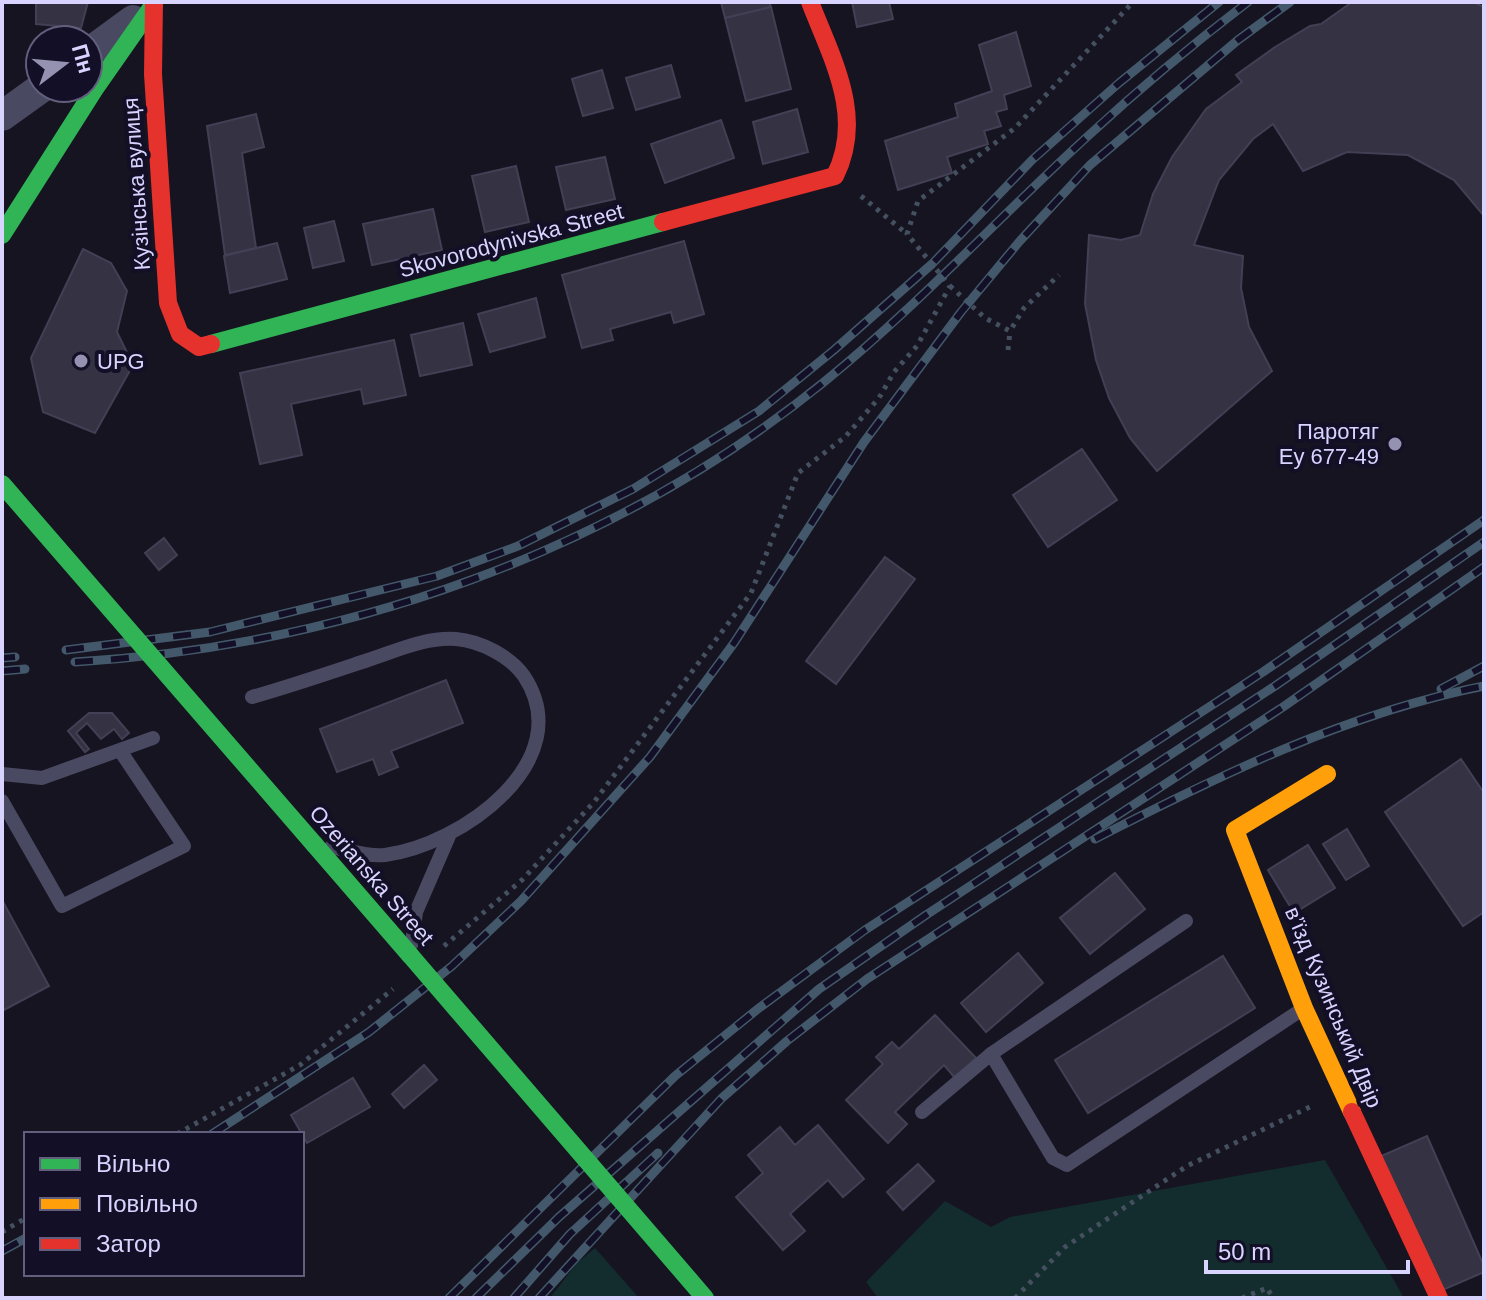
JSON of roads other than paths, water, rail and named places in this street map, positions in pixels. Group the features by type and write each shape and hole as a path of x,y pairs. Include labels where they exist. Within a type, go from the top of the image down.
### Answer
{"street":[{"name":"Skovorodynivska Street","path":"199,347 835,176 846,161 850,135 848,112 810,2"},
{"path":"104,41 154,3"},
{"name":"Кузінська вулиця","path":"2,235 96,87 154,3"},
{"name":"Кузінська вулиця","path":"154,3 153,74 168,303 180,334 199,347"},
{"path":"2,116 24,100"},
{"name":"Ozerianska Street","path":"2,484 705,1298"},
{"name":"в’їзд Кузинський Двір","path":"1327,774 1235,830 1304,1008 1439,1298"}],"lane":[{"path":"252,697 426,641 457,639 505,657 521,671 533,691 538,711 537,748 526,767 500,796 449,836 383,856 314,844"},
{"path":"2,774 42,778 153,738"},
{"path":"2,801 62,906 184,846 121,752"},
{"path":"410,955 416,912 449,836"},
{"path":"922,1112 991,1054 1186,921"},
{"path":"991,1054 1053,1158 1067,1165 1304,1008"}],"railway":[{"path":"66,650 210,632 437,576 518,546 633,489 759,411 834,350 932,264 1032,160 1119,83 1219,2"},
{"path":"75,662 176,652 276,635 375,611 472,580 566,541 656,495 743,442 859,353 1107,118 1248,2"},
{"path":"215,1132 369,1032 452,966 521,901 650,757 734,643 864,442 961,312 1019,242 1090,165 1238,40 1290,2"},
{"path":"449,1298 675,1076 759,1008 865,930 1263,672 1484,520"},
{"path":"476,1298 559,1217 819,989 926,915 1275,686 1484,542"},
{"path":"539,1298 722,1098 787,1041 867,979 1283,707 1484,567"},
{"path":"2,658 15,657"},
{"path":"1441,689 1484,666"},
{"path":"2,671 25,669"},
{"path":"1095,839 1188,792 1284,749 1383,712 1484,686"},
{"path":"514,1298 570,1234 658,1153"},
{"path":"2,1251 24,1239"}],"place":[{"name":"UPG","path":"81,361"},
{"name":"Паротяг Еу 677-49","path":"1395,444"}]}
